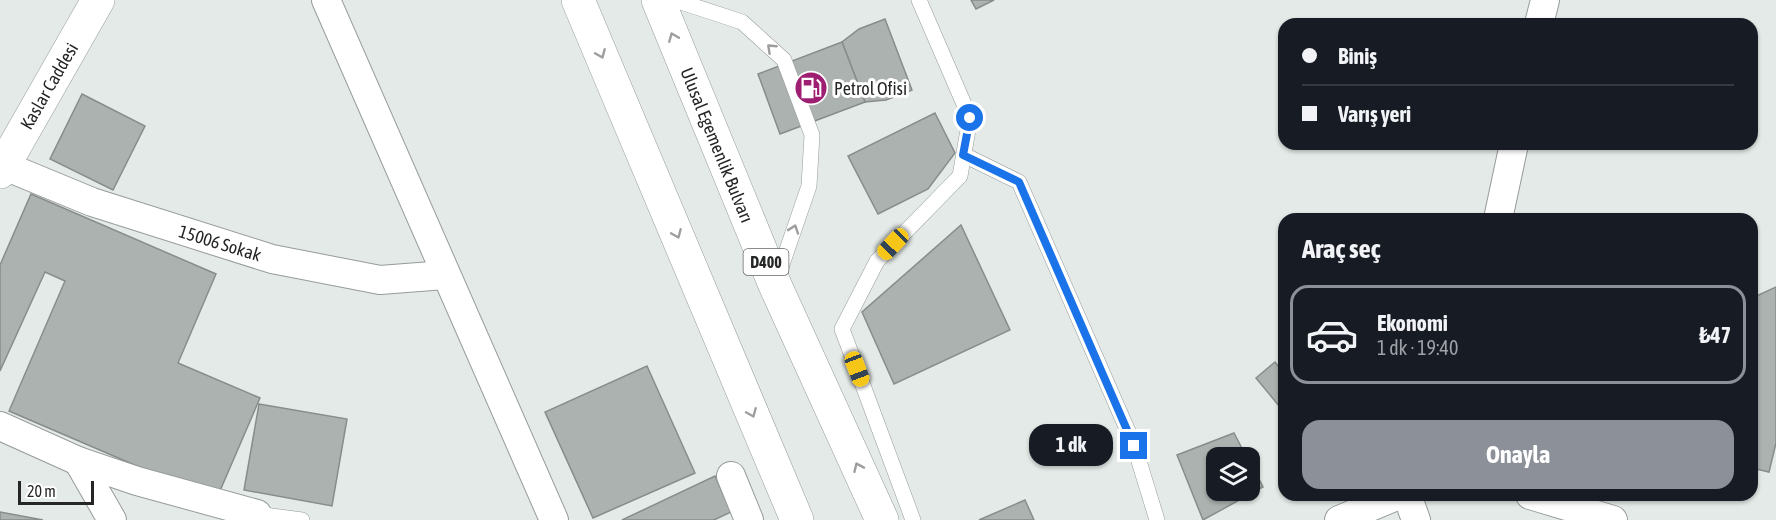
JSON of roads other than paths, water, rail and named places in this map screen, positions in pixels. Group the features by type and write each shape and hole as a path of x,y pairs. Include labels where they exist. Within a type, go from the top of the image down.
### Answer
{"main road":[{"name":"Kaslar Caddesi","path":"1,167 98,0"},
{"path":"578,0 797,520"},
{"name":"Ulusal Egemenlik Bulvarı","path":"658,0 775,285 882,520"}],"street":[{"path":"326,0 554,520"},
{"path":"1540,18 1545,0"},
{"path":"1499,213 1513,150"},
{"name":"15006 Sokak","path":"1,167 92,202 272,260 380,280 445,275"},
{"path":"0,426 78,461 136,481 257,514"},
{"path":"78,461 112,520"},
{"path":"731,476 749,520"},
{"path":"1339,520 1385,501"},
{"path":"1409,501 1416,520"},
{"path":"1550,501 1613,520"}],"lane":[{"path":"675,0 742,22 784,60 812,135 809,186 775,285"},
{"path":"914,520 842,329 877,261 960,176 970,118 919,0"},
{"path":"963,155 1019,182 1134,446 1157,520"},
{"path":"257,514 302,520"}],"place":[{"name":"Petrol Ofisi","path":"811,88"}]}
